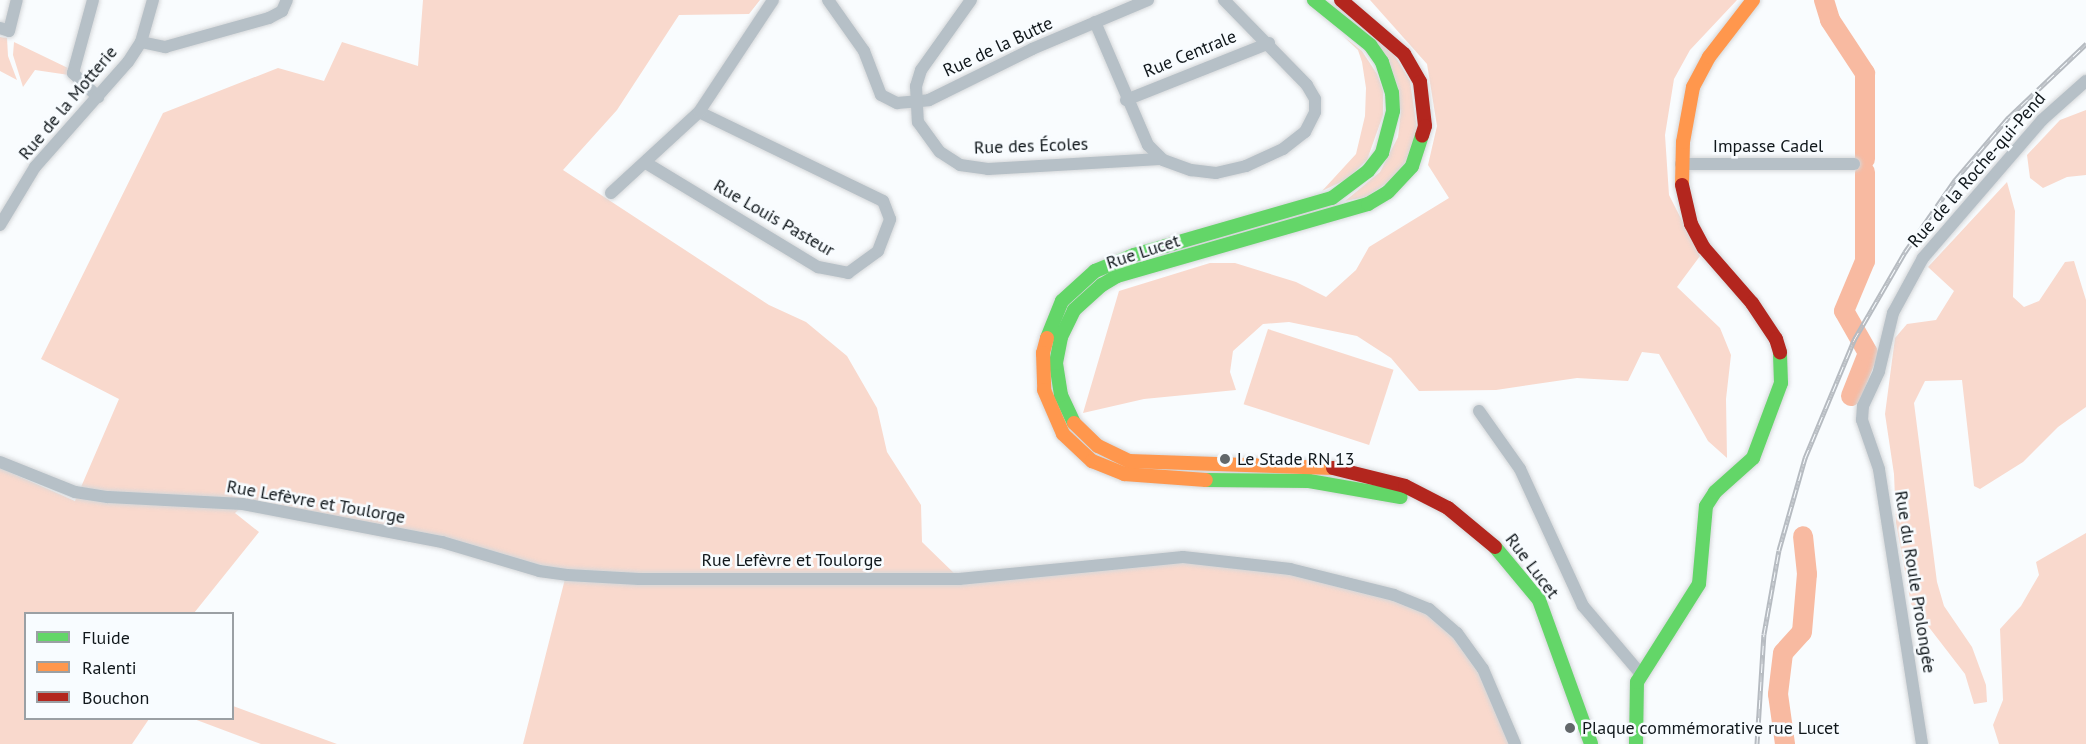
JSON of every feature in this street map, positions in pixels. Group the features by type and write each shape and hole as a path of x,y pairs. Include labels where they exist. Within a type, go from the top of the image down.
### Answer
{"main road":[{"name":"Rue Lucet","path":"1314,0 1370,45 1382,62 1392,93 1393,111 1382,153 1362,177 1332,198 1134,255 1095,271 1062,301 1046,335 1042,372 1048,404 1063,434 1077,448 1092,461 1124,474 1156,479 1309,481 1366,488 1423,504 1458,525 1501,566 1537,614 1582,744"},
{"name":"Rue Lucet","path":"1341,0 1397,46 1420,82 1425,126 1412,166 1388,192 1368,204 1117,276 1102,285 1074,310 1061,337 1056,363 1061,395 1074,423 1084,435 1098,446 1129,461 1333,468 1405,486 1448,508 1493,544 1539,600 1591,744"},
{"path":"1636,744 1634,708 1640,673 1699,584 1706,506 1715,492 1754,458 1777,400 1783,373 1780,348 1771,330 1695,234 1685,208 1681,164 1693,87 1709,57 1753,0"}],"street":[{"path":"0,28 9,31 15,0"},
{"path":"93,0 73,73 98,97"},
{"name":"Rue de la Motterie","path":"0,225 35,167 98,97 141,42 153,0"},
{"path":"141,42 165,47 269,18 282,11 287,0"},
{"path":"611,193 699,112 773,0"},
{"path":"828,0 864,51 881,95 897,102 916,102"},
{"name":"Rue des Écoles","path":"971,0 921,70 916,102 918,122 930,143 952,161 970,168 1160,159"},
{"name":"Rue de la Butte","path":"916,102 929,100 1095,22 1130,3 1148,0"},
{"path":"1095,22 1140,133 1160,159 1191,170 1216,173 1266,158 1305,132 1312,124 1315,99 1307,85 1269,43 1224,0"},
{"name":"Rue Centrale","path":"1126,100 1269,43"},
{"name":"Rue de la Roche-qui-Pend","path":"1864,427 1863,405 1880,371 1888,324 1923,258 2042,120 2086,81"},
{"name":"Rue Louis Pasteur","path":"646,163 818,267 848,273 857,269 878,251 890,219 883,201 699,112"},
{"name":"Impasse Cadel","path":"1681,164 1854,164"},
{"path":"1479,411 1520,469 1583,606 1640,673"},
{"name":"Rue du Roule Prolongée","path":"1864,427 1879,469 1922,744"},
{"name":"Rue Lefèvre et Toulorge","path":"0,462 75,492 108,497 243,504 442,542 539,571 567,574 639,579 960,579 1183,557 1290,570 1394,595 1429,609 1457,633 1483,669 1515,744"}],"shaded area":[{"path":"423,0 760,0 749,14 679,15 617,110 563,170 769,305 806,322 847,356 877,408 887,452 921,505 922,542 960,579 1183,557 1290,569 1429,609 1483,669 1515,744 523,744 566,575 442,542 244,504 235,513 259,532 195,612 24,612 24,720 148,720 132,744 0,744 0,468 75,501 119,399 41,359 163,113 278,68 324,81 342,42 418,66"},
{"path":"1370,0 1737,0 1690,50 1674,79 1665,135 1669,195 1700,256 1677,287 1720,328 1731,355 1726,399 1727,458 1708,441 1659,354 1642,352 1628,381 1577,378 1496,390 1419,391 1391,358 1357,336 1289,322 1263,324 1233,351 1230,372 1236,390 1144,399 1083,413 1119,291 1210,263 1235,263 1296,282 1326,297 1356,270 1369,247 1449,198 1428,165 1437,126 1427,64"},
{"path":"1342,35 1362,51 1377,74 1383,91 1383,115 1367,160 1347,179 1322,191 1356,154 1365,116 1366,88 1362,62 1358,50"},
{"path":"1370,36 1393,53 1410,81 1417,129 1412,154 1393,179 1366,197 1345,201 1380,172 1398,137 1401,111"},
{"path":"0,37 7,38 8,56 17,80 0,71"},
{"path":"14,42 70,69 69,75 35,70 23,87 13,55"},
{"path":"2086,110 2086,175 2067,177 2043,188 2030,178 2027,155 2060,120"},
{"path":"2007,182 2015,211 2013,297 2024,307 2039,301 2065,262 2074,261 2086,300 2086,407 2058,427 2023,462 1980,489 1974,486 1962,380 1925,381 1914,403 1937,582 1944,606 1972,647 1986,685 1987,702 1974,704 1965,674 1911,604 1896,523 1894,474 1885,414 1895,338 1907,324 1936,320 1954,291 1928,267"},
{"path":"1268,329 1394,370 1369,445 1244,404"},
{"path":"2086,533 2086,744 1999,744 1993,725 2003,700 2000,629 2021,606 2039,575 2036,562"},
{"path":"234,706 337,744 261,744 197,720 234,720"}],"waterway":[{"path":"1824,0 1830,20 1865,73 1865,159"},
{"path":"1851,396 1868,353 1844,311 1865,261 1865,172"},
{"path":"1785,744 1778,694 1783,653 1802,632 1807,574 1803,536"}],"railway":[{"path":"1757,744 1764,634 1779,550 1805,458 1854,340 1905,252 1955,180 2008,118 2086,44"}],"traffic: fast":[{"path":"1047,338 1062,301 1095,271 1134,255 1332,198 1368,171 1382,153 1393,111 1392,93 1382,62 1370,45 1314,0"},
{"path":"1074,423 1061,395 1056,363 1061,337 1074,310 1102,285 1117,276 1368,204 1388,192 1412,166 1422,136"},
{"path":"1636,744 1637,682 1699,584 1706,506 1715,492 1753,458 1781,383 1780,352"},
{"path":"1206,480 1309,481 1401,497"},
{"path":"1495,547 1539,600 1591,744"}],"traffic: slow":[{"path":"1682,185 1683,142 1693,87 1709,57 1753,0"},
{"path":"1047,338 1043,353 1044,390 1063,434 1092,461 1124,474 1206,480"},
{"path":"1074,423 1098,446 1129,461 1333,468"}],"traffic: jam":[{"path":"1341,0 1404,54 1420,82 1425,126 1422,136"},
{"path":"1682,185 1691,224 1704,248 1752,303 1776,339 1780,352"},
{"path":"1333,468 1405,486 1448,508 1495,547"}],"place":[{"name":"Le Stade RN 13","path":"1225,459"},
{"name":"Plaque commémorative rue Lucet","path":"1570,728"}]}
